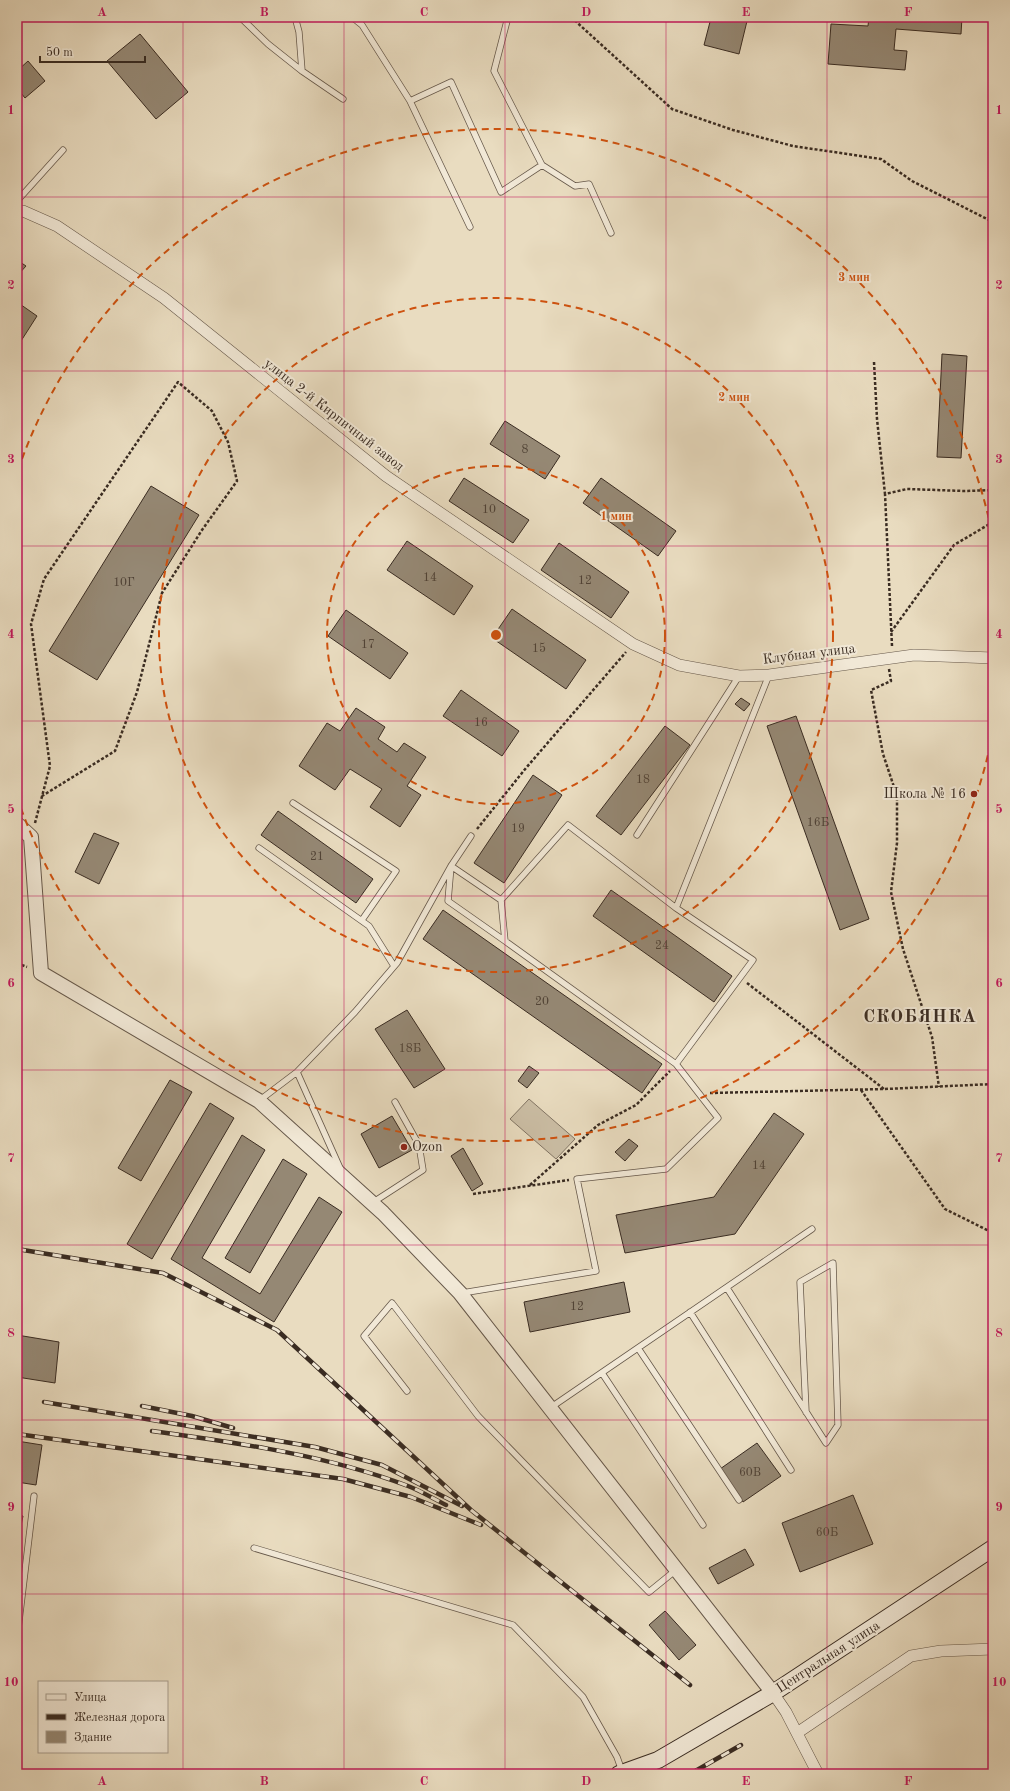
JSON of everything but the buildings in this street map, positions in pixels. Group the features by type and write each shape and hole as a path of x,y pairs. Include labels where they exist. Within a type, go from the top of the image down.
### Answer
{"main road":[{"name":"Центральная улица","path":"621,1773 658,1760 773,1693 993,1548"}],"street":[{"name":"улица 2-й Кирпичный завод","path":"17,211 23,211 58,226 164,298 386,476 633,644"},
{"name":"Клубная улица","path":"633,644 679,665 739,676 769,675 914,655 993,658"},
{"path":"17,824 31,837 41,973 259,1101 372,1203 460,1293 773,1693 786,1712 818,1774"},
{"path":"797,1733 911,1656 941,1651 993,1649"}],"lane":[{"path":"240,17 268,44 302,72 343,99"},
{"path":"295,17 299,32 302,72"},
{"path":"352,17 362,25 410,101 470,227"},
{"path":"508,17 494,71 542,164 575,186 589,184 611,233"},
{"path":"410,101 451,82 501,192 542,164"},
{"path":"17,201 63,150"},
{"path":"676,908 769,675"},
{"path":"637,835 739,676"},
{"path":"294,803 396,871 362,920"},
{"path":"505,941 501,900 568,825 676,908 753,960 676,1064"},
{"path":"259,1101 297,1072 355,1012 394,966 451,866 471,836"},
{"path":"259,848 369,926 394,966"},
{"path":"451,866 501,900"},
{"path":"451,866 448,901 616,1019 676,1064 718,1118 666,1169 577,1179 596,1271 460,1293"},
{"path":"297,1072 344,1178"},
{"path":"372,1203 424,1170 419,1145 396,1102"},
{"path":"550,1408 812,1229"},
{"path":"727,1288 806,1412 826,1443 838,1425 832,1263 800,1282 806,1412"},
{"path":"406,1391 364,1336 392,1303 478,1416 649,1592 677,1570"},
{"path":"690,1312 791,1470"},
{"path":"638,1348 720,1469 739,1500"},
{"path":"602,1373 704,1525"},
{"path":"17,1638 34,1496"},
{"path":"254,1548 513,1625 583,1697 617,1757 621,1773"}],"path":[{"path":"571,17 672,109 733,130 793,146 881,158 912,182 993,222"},
{"path":"874,362 877,420 885,494 889,563 891,681 871,690 883,754 897,796 898,843 891,892 903,949 932,1037 939,1087"},
{"path":"31,837 50,766 31,624 44,579 178,382 212,411 228,442 237,481 202,530 162,593 137,692 115,751 42,796"},
{"path":"885,494 907,489 964,491 993,490"},
{"path":"891,633 954,545 993,522"},
{"path":"471,836 526,768 633,644"},
{"path":"740,978 885,1089"},
{"path":"530,1185 598,1125 636,1105 676,1064"},
{"path":"698,1094 861,1090 993,1084"},
{"path":"861,1090 945,1208 993,1233"},
{"path":"472,1194 577,1179"}],"shaded area":[{"path":"529,1099 575,1139 556,1159 510,1119"}],"railway":[{"path":"17,1249 163,1273 277,1330 471,1510 690,1685"},
{"path":"44,1402 315,1447 382,1465 462,1506"},
{"path":"142,1406 192,1416 233,1428"},
{"path":"152,1431 282,1451 346,1466 408,1486 446,1505"},
{"path":"17,1434 343,1479 411,1497 481,1525"},
{"path":"690,1774 741,1745"}],"place":[{"name":"Школа № 16","path":"974,794"},
{"name":"Ozon","path":"404,1147"}],"district":[{"name":"СКОБЯНКА","path":"920,1017"}]}
